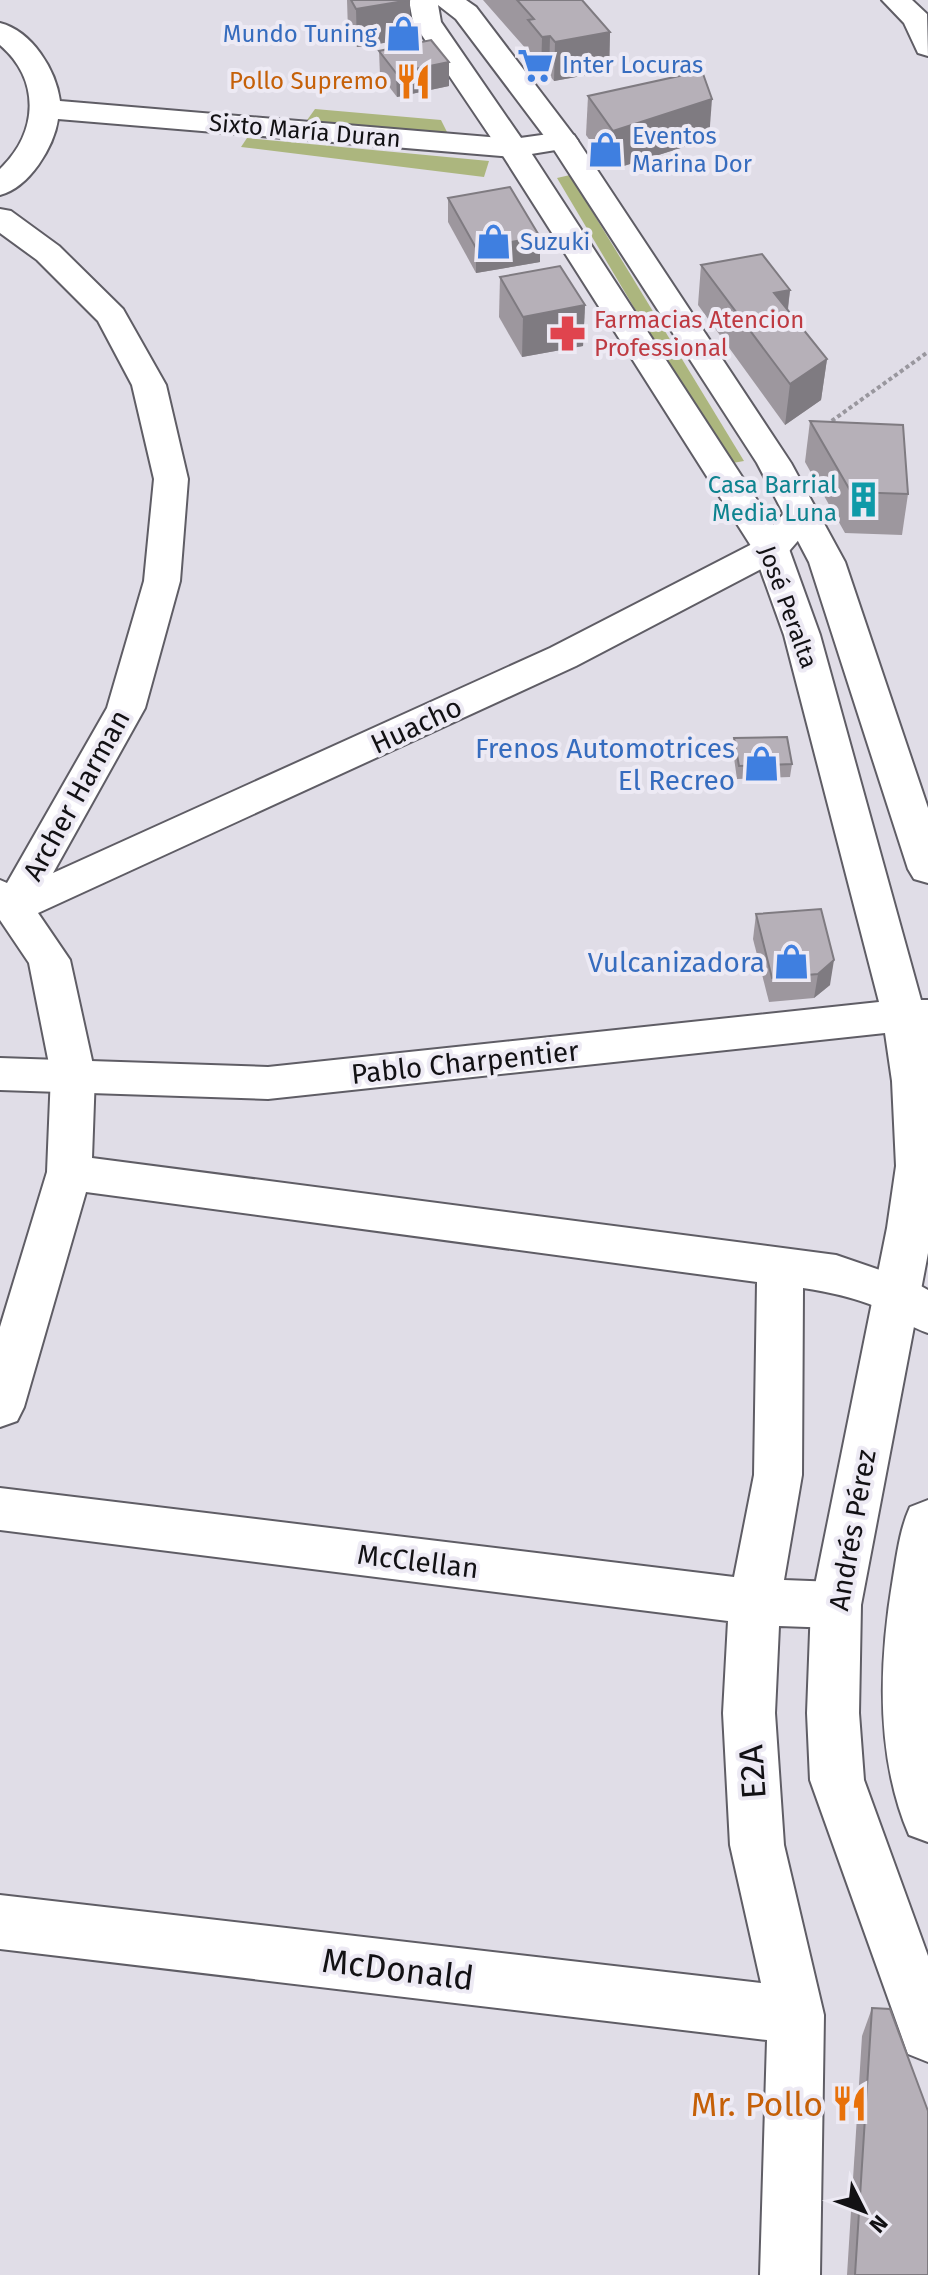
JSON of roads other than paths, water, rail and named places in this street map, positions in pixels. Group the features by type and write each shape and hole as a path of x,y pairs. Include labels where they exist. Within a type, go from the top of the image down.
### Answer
{"street":[{"name":"José Peralta","path":"423,0 427,22 513,148 771,549 802,635 916,1016"},
{"name":"José Peralta","path":"448,0 466,13 563,141 774,463 827,562 928,869"},
{"path":"896,0 917,20 928,47"},
{"path":"0,31 29,55 44,81 47,109 39,142 16,173 0,186"},
{"name":"Sixto María Duran","path":"47,109 513,148 563,141"},
{"name":"Archer Harman","path":"0,218 48,253 112,316 149,385 171,479 162,581 126,708 7,902"},
{"name":"Huacho","path":"7,902 563,657 771,549 802,515"},
{"path":"2,1390 69,1172 73,1074 49,960 7,902"},
{"name":"Pablo Charpentier","path":"0,1074 73,1074 268,1083 916,1016"},
{"name":"Andrés Pérez","path":"916,1016 914,1081 918,1166 912,1304 836,1605 833,1713 837,1780 928,2034"},
{"path":"69,1172 836,1274 912,1304"},
{"name":"E2A","path":"780,1268 778,1475 755,1602 749,1713 757,1845 796,2015 790,2275"},
{"name":"McClellan","path":"0,1509 755,1602 836,1605"},
{"path":"928,1522 913,1627 909,1715 911,1749 928,1817"},
{"name":"McDonald","path":"0,1922 796,2015"}],"place":[{"name":"Mundo Tuning","path":"403,34"},
{"name":"Inter Locuras","path":"536,65"},
{"name":"Pollo Supremo","path":"414,81"},
{"name":"Eventos Marina Dor","path":"606,150"},
{"name":"Suzuki","path":"494,242"},
{"name":"Farmacias Atencion Professional","path":"568,334"},
{"name":"Casa Barrial Media Luna","path":"863,499"},
{"name":"Frenos Automotrices El Recreo","path":"761,764"},
{"name":"Vulcanizadora","path":"791,962"},
{"name":"Mr. Pollo","path":"849,2104"}]}
